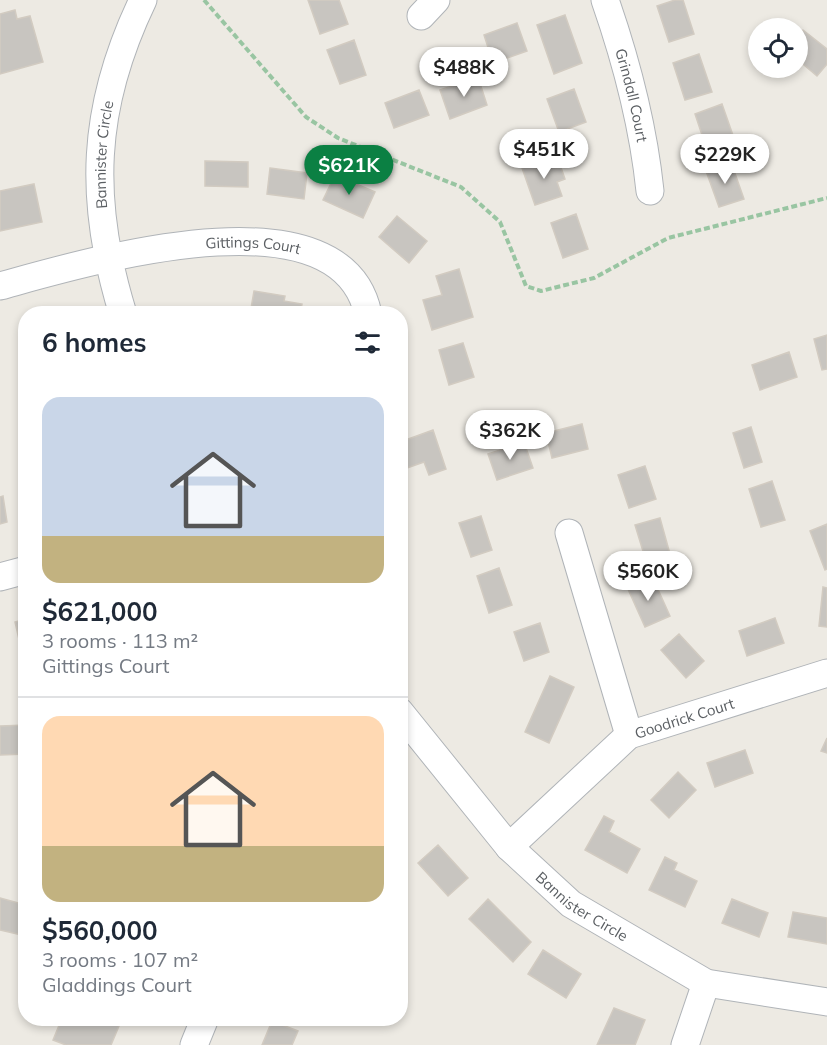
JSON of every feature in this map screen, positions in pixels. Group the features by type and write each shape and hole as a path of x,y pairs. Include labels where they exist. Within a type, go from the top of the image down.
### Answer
{"street":[{"name":"Bannister Circle","path":"121,306 108,259 99,207 102,135 118,62 143,0"},
{"name":"Grindall Court","path":"605,0 629,69 640,116 650,191"},
{"name":"Gittings Court","path":"0,286 143,251 248,241 300,247 320,256 345,273 358,289 365,306"},
{"path":"569,533 629,735"},
{"path":"0,577 18,572"},
{"name":"Goodrick Court","path":"509,847 629,735 827,673"},
{"name":"Bannister Circle","path":"408,723 509,847 571,904 706,983 827,1002"},
{"path":"685,1045 706,983"},
{"path":"194,1045 202,1026"}],"path":[{"path":"204,0 306,117 339,138 462,187 500,222 526,286 541,291 594,278 669,238 827,198"}],"building":[{"path":"308,0 339,0 348,24 320,34"},
{"path":"683,0 694,34 669,42 657,6"},
{"path":"15,10 17,19 30,16 43,62 0,74 0,14"},
{"path":"565,15 582,63 554,74 537,25"},
{"path":"517,23 527,51 493,63 484,35"},
{"path":"808,34 827,49 827,64 817,76 808,68"},
{"path":"354,40 366,75 340,84 327,50"},
{"path":"699,54 712,92 685,100 673,63"},
{"path":"478,77 487,105 450,119 440,90"},
{"path":"574,89 586,122 559,132 547,99"},
{"path":"419,90 429,115 394,128 385,103"},
{"path":"722,104 735,141 707,150 695,114"},
{"path":"557,156 565,179 557,182 562,196 535,205 522,168"},
{"path":"205,161 248,162 248,187 205,186"},
{"path":"731,162 744,199 719,207 706,171"},
{"path":"270,168 307,173 304,199 267,194"},
{"path":"335,175 375,192 363,218 323,200"},
{"path":"34,184 42,222 0,231 0,191"},
{"path":"576,214 588,249 563,258 551,223"},
{"path":"397,216 427,241 409,263 379,237"},
{"path":"459,269 473,317 432,330 423,300 442,295 436,276"},
{"path":"254,291 285,296 284,301 302,304 302,306 251,306"},
{"path":"827,335 827,369 822,370 814,339"},
{"path":"463,343 474,377 449,385 439,350"},
{"path":"789,352 797,377 760,390 752,365"},
{"path":"582,424 588,449 552,458 546,433"},
{"path":"751,427 762,462 744,468 733,433"},
{"path":"433,430 446,469 429,475 424,462 408,468 408,439"},
{"path":"524,442 533,468 497,480 488,454"},
{"path":"645,466 656,499 629,508 618,475"},
{"path":"772,481 785,520 761,527 749,489"},
{"path":"3,496 7,522 0,524 0,497"},
{"path":"481,516 492,550 471,557 459,523"},
{"path":"660,518 670,554 646,561 635,525"},
{"path":"827,524 827,569 825,570 810,531"},
{"path":"499,568 512,605 489,613 477,576"},
{"path":"652,576 670,616 645,627 627,587"},
{"path":"823,587 827,588 827,627 819,626"},
{"path":"775,618 784,643 747,656 739,631"},
{"path":"540,623 549,652 524,661 514,632"},
{"path":"679,634 704,661 686,678 661,650"},
{"path":"550,676 574,687 549,743 525,732"},
{"path":"18,725 18,754 0,755 0,726"},
{"path":"827,738 827,753 821,751"},
{"path":"745,750 753,773 715,787 707,763"},
{"path":"678,772 696,790 669,818 651,800"},
{"path":"604,816 614,821 609,832 640,849 627,873 585,850"},
{"path":"438,845 468,878 448,896 418,863"},
{"path":"665,857 677,863 674,870 697,881 685,907 649,890"},
{"path":"0,898 18,903 18,934 0,930"},
{"path":"488,899 531,942 513,962 469,919"},
{"path":"732,899 768,913 759,937 722,923"},
{"path":"793,912 827,918 827,944 788,937"},
{"path":"543,950 581,974 566,998 528,974"},
{"path":"614,1008 645,1020 635,1045 597,1045"},
{"path":"59,1026 119,1026 111,1045 66,1045 53,1040"},
{"path":"270,1026 285,1026 298,1031 292,1045 262,1045"}]}
